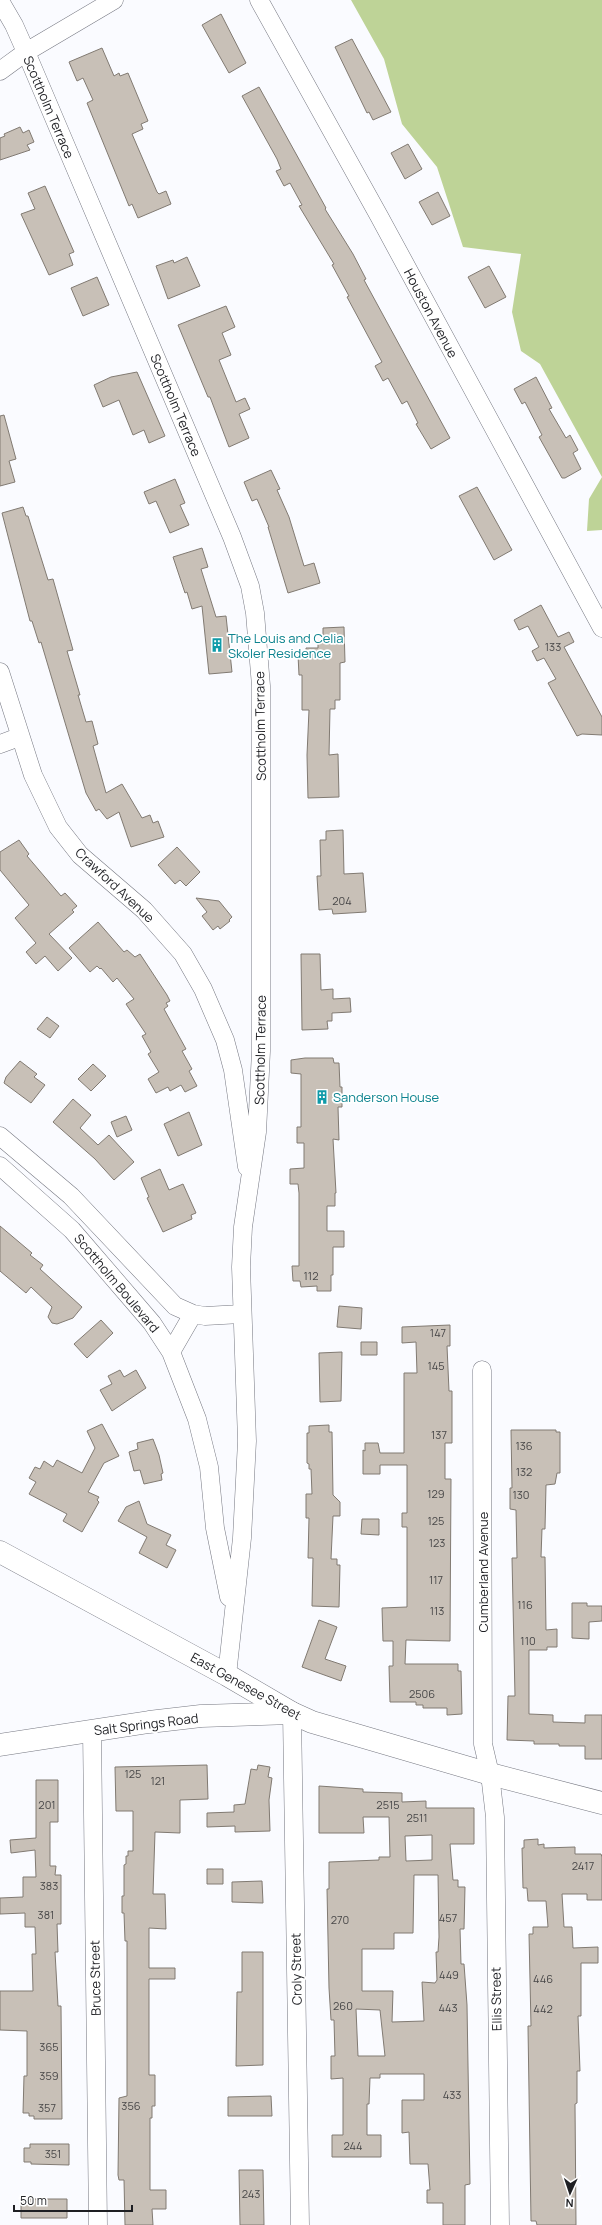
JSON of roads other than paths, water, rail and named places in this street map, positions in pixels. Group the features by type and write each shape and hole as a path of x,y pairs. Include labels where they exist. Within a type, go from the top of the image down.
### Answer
{"main road":[{"name":"East Genesee Street","path":"0,1552 227,1675 292,1713 312,1722 490,1774 602,1803"},
{"name":"Salt Springs Road","path":"0,1746 92,1731 201,1716 292,1713"}],"street":[{"path":"0,71 26,52 114,0"},
{"name":"Houston Avenue","path":"259,0 379,216 602,628"},
{"name":"Scottholm Terrace","path":"0,1 14,25 26,52 232,537 250,586 255,613 261,686 261,1051 257,1132 250,1188 243,1227 241,1314"},
{"name":"Crawford Avenue","path":"0,672 19,737 33,775 58,827 80,855 144,910 184,954 203,989 225,1040 232,1070 250,1188"},
{"path":"0,744 19,737"},
{"name":"Scottholm Boulevard","path":"0,1136 72,1196 175,1306 193,1314"},
{"name":"Scottholm Boulevard","path":"0,1166 72,1230 152,1322 171,1352 197,1419 209,1467 215,1528 233,1614"},
{"path":"171,1352 193,1314 205,1316 241,1314"},
{"name":"Scottholm Boulevard","path":"227,1675 242,1538 247,1442 241,1314"},
{"name":"Cumberland Avenue","path":"482,1370 483,1744 490,1774"},
{"name":"Croly Street","path":"292,1713 300,2225"},
{"name":"Bruce Street","path":"92,1731 98,2225"},
{"name":"Ellis Street","path":"490,1774 495,1816 500,2225"}],"place":[{"name":"The Louis and Celia Skoler Residence","path":"217,645"},
{"name":"Sanderson House","path":"322,1097"}]}
